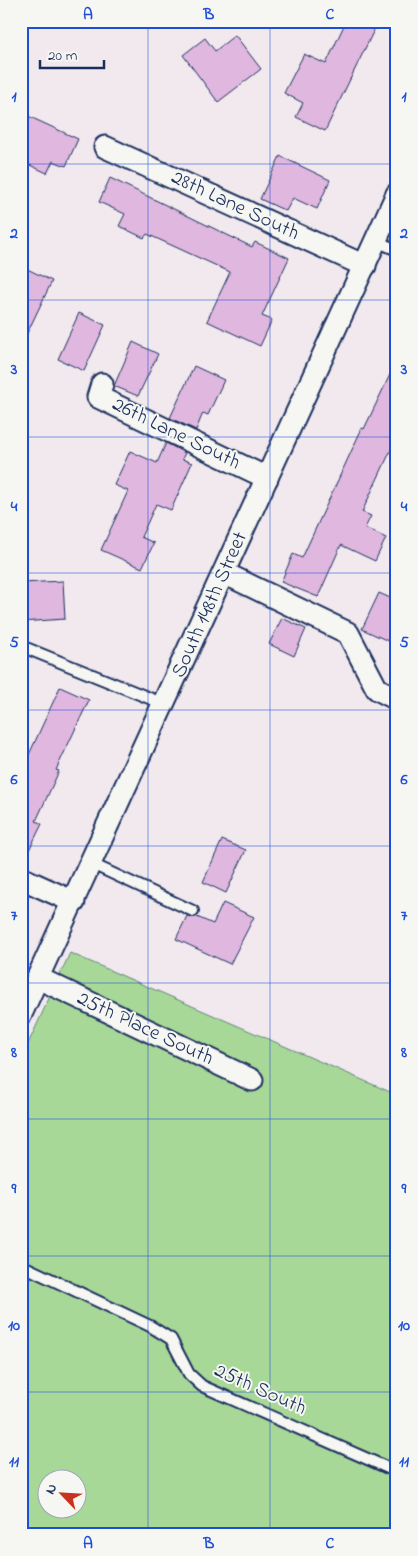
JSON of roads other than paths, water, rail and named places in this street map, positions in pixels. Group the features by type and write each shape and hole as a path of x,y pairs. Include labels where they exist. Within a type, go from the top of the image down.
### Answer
{"street":[{"name":"28th Lane South","path":"105,147 365,266"},
{"name":"South 148th Street","path":"22,1012 92,864 397,194"},
{"name":"26th Lane South","path":"102,384 98,397 267,478"},
{"path":"224,573 348,633 378,689 397,699"},
{"path":"21,878 74,902"},
{"name":"25th Place South","path":"38,978 252,1080"}],"lane":[{"path":"376,240 397,250"},
{"path":"21,646 164,704"},
{"path":"92,864 194,911"},
{"name":"25th South","path":"21,1265 150,1326 171,1339 189,1374 202,1386 397,1472"}]}
